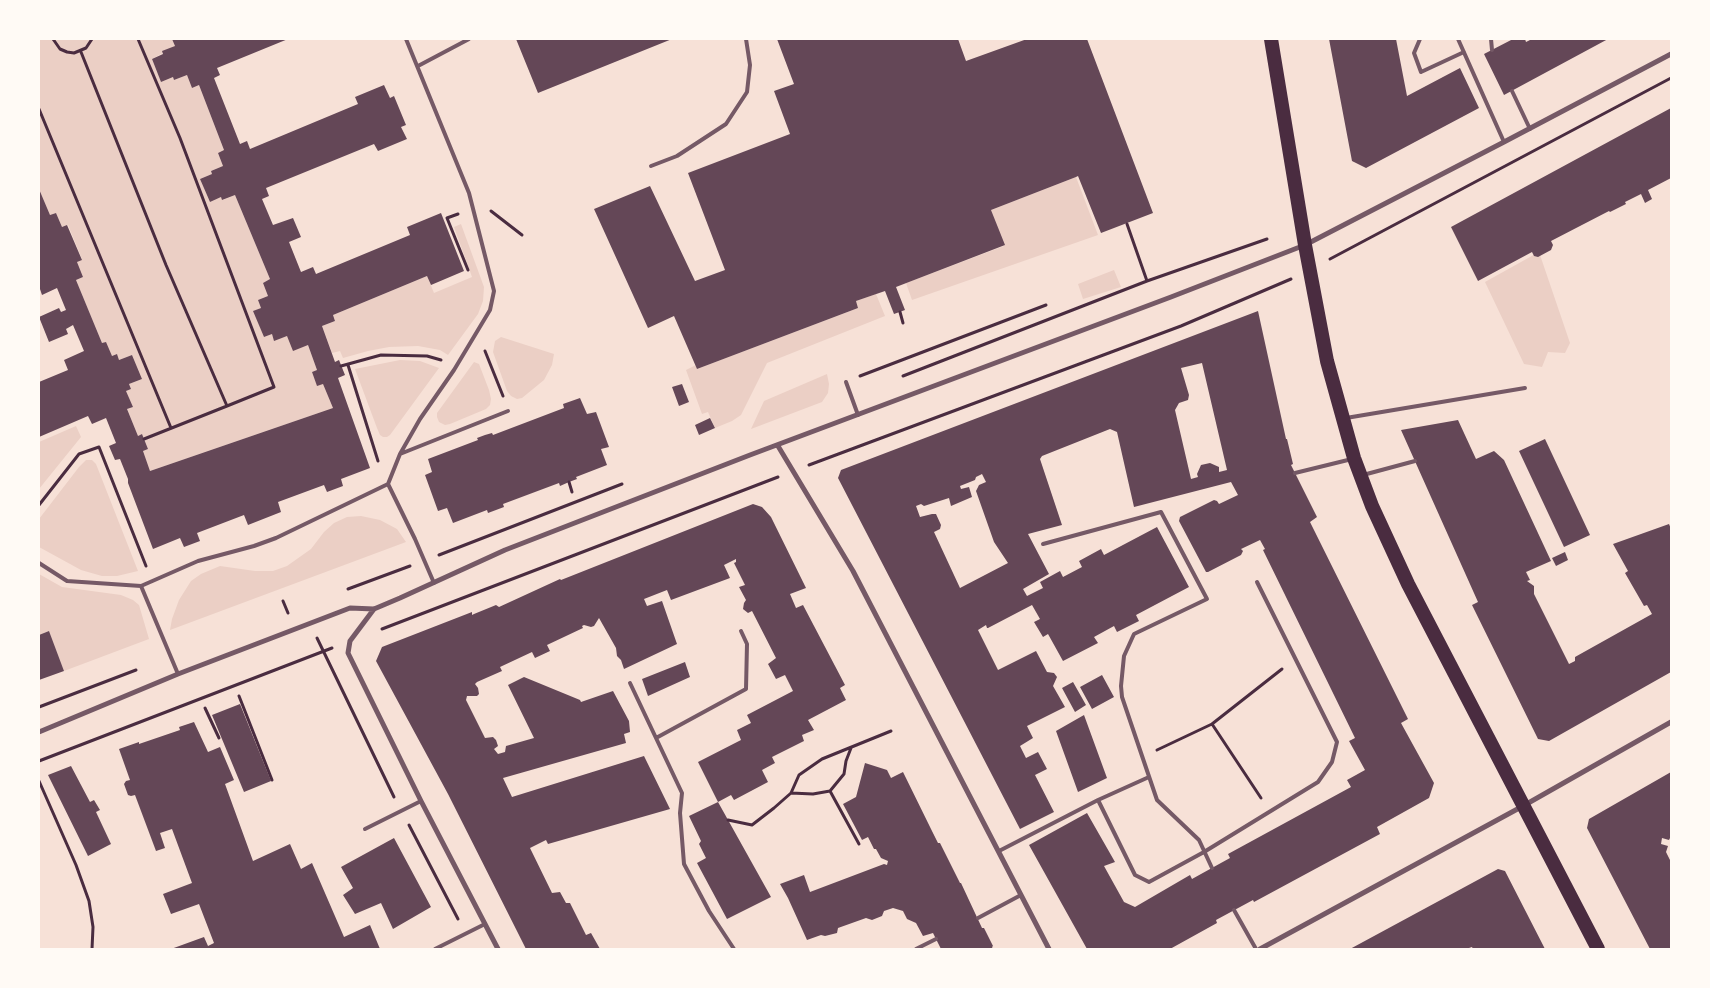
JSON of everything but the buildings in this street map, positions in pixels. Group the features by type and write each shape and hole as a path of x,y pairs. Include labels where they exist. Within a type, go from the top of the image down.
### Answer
{"highway":[{"path":"1271,39 1305,244 1327,361 1354,458 1372,506 1408,584 1598,949"}],"street":[{"path":"39,732 178,674 350,608 374,609 505,550 1171,298 1305,244 1530,129 1671,54"},
{"path":"778,446 854,571 1049,949"},
{"path":"374,609 350,641 348,654 498,949"},
{"path":"1260,949 1523,806 1671,722"}],"lane":[{"path":"39,563 67,581 142,586 198,561 276,538 388,484 400,454 420,419 454,370 490,310 494,291 469,193 406,39"},
{"path":"418,66 469,39"},
{"path":"651,166 677,156 726,124 747,92 750,65 746,39"},
{"path":"1420,39 1414,53 1421,72 1464,52"},
{"path":"1458,39 1504,142"},
{"path":"1491,39 1492,50"},
{"path":"1512,91 1530,129"},
{"path":"846,382 858,416"},
{"path":"1342,418 1525,388"},
{"path":"400,454 508,411"},
{"path":"1295,474 1354,458"},
{"path":"1361,476 1415,461"},
{"path":"388,484 434,583"},
{"path":"1042,544 1161,512 1207,599 1134,634 1124,656 1122,697 1157,800 1198,840 1212,868"},
{"path":"1098,800 1135,875 1148,882 1271,813 1318,782 1332,762 1337,742 1257,582"},
{"path":"142,586 178,674"},
{"path":"656,738 746,689 747,644 741,631"},
{"path":"630,683 682,793 680,813 684,864 709,911 734,949"},
{"path":"999,851 1098,800 1149,777"},
{"path":"365,829 421,800"},
{"path":"978,918 1021,895"},
{"path":"1234,910 1256,949"},
{"path":"435,949 485,924"},
{"path":"916,949 936,939"}],"path":[{"path":"53,39 60,49 67,52 81,52 92,39"},
{"path":"138,39 180,138 274,387 144,439"},
{"path":"81,52 166,265 227,406"},
{"path":"39,761 794,471 1181,326 1310,270 1366,238 1671,78"},
{"path":"39,109 171,428"},
{"path":"469,193 522,235"},
{"path":"468,270 447,218 473,208"},
{"path":"1127,224 1147,281"},
{"path":"897,379 1147,281 1268,238"},
{"path":"846,382 1046,305"},
{"path":"900,312 903,323"},
{"path":"478,331 508,411"},
{"path":"341,366 381,355 427,356 444,361 454,370"},
{"path":"348,364 378,462"},
{"path":"39,505 79,454 99,446 152,582"},
{"path":"569,482 572,492"},
{"path":"345,590 425,561 474,540 626,482"},
{"path":"309,624 324,651 401,811 466,934"},
{"path":"1142,758 1212,724 1296,659"},
{"path":"239,696 272,780"},
{"path":"205,708 219,738"},
{"path":"1212,724 1271,813"},
{"path":"728,820 752,825 790,793 799,775 822,759 891,731"},
{"path":"790,793 813,794 830,791 844,774 851,747"},
{"path":"39,781 90,901 93,927 92,949"},
{"path":"830,791 858,844"}],"shaded area":[{"path":"39,39 172,39 175,46 152,59 161,82 173,77 174,80 187,75 192,88 199,85 224,150 218,153 223,166 211,171 212,174 200,179 210,202 221,197 223,200 235,195 270,279 263,283 268,296 258,300 261,308 254,311 264,337 272,334 274,340 287,336 308,345 317,370 312,372 317,385 323,384 333,408 150,471 143,451 148,449 142,434 138,436 127,409 133,407 126,391 131,389 129,384 142,379 132,355 119,360 117,354 112,356 102,343 76,280 83,277 77,262 82,259 68,225 62,227 56,213 50,215 39,189"},
{"path":"1076,177 1098,235 912,300 906,283 1004,246 991,210"},
{"path":"461,224 484,287 483,301 478,314 448,355 440,350 418,346 389,347 343,358 340,351 332,353 322,326 335,321 333,315 427,276 434,293 472,277 454,227"},
{"path":"1539,252 1570,343 1565,353 1548,352 1542,367 1524,364 1485,282"},
{"path":"1114,270 1121,287 1083,299 1078,284"},
{"path":"876,294 885,316 767,363 741,415 732,421 715,428 708,412 702,414 686,370 696,365 697,369 858,308 856,301"},
{"path":"501,337 554,354 552,365 544,380 522,398 517,399 507,391 493,352 495,341"},
{"path":"400,360 420,361 439,368 390,435 383,437 377,428 355,369"},
{"path":"474,362 479,364 489,390 490,405 486,409 450,424 445,425 439,422 437,413"},
{"path":"827,374 828,393 822,402 751,429 764,401"},
{"path":"76,426 81,437 39,489 39,442"},
{"path":"86,460 92,460 96,464 138,571 117,576 102,576 81,570 39,547 39,519"},
{"path":"361,516 380,520 397,529 406,542 170,630 179,600 191,581 201,574 220,566 255,571 273,571 287,566 311,549 324,532 334,523 347,517"},
{"path":"39,574 62,587 121,595 133,600 139,605 149,639 64,671 49,631 39,635"}]}
